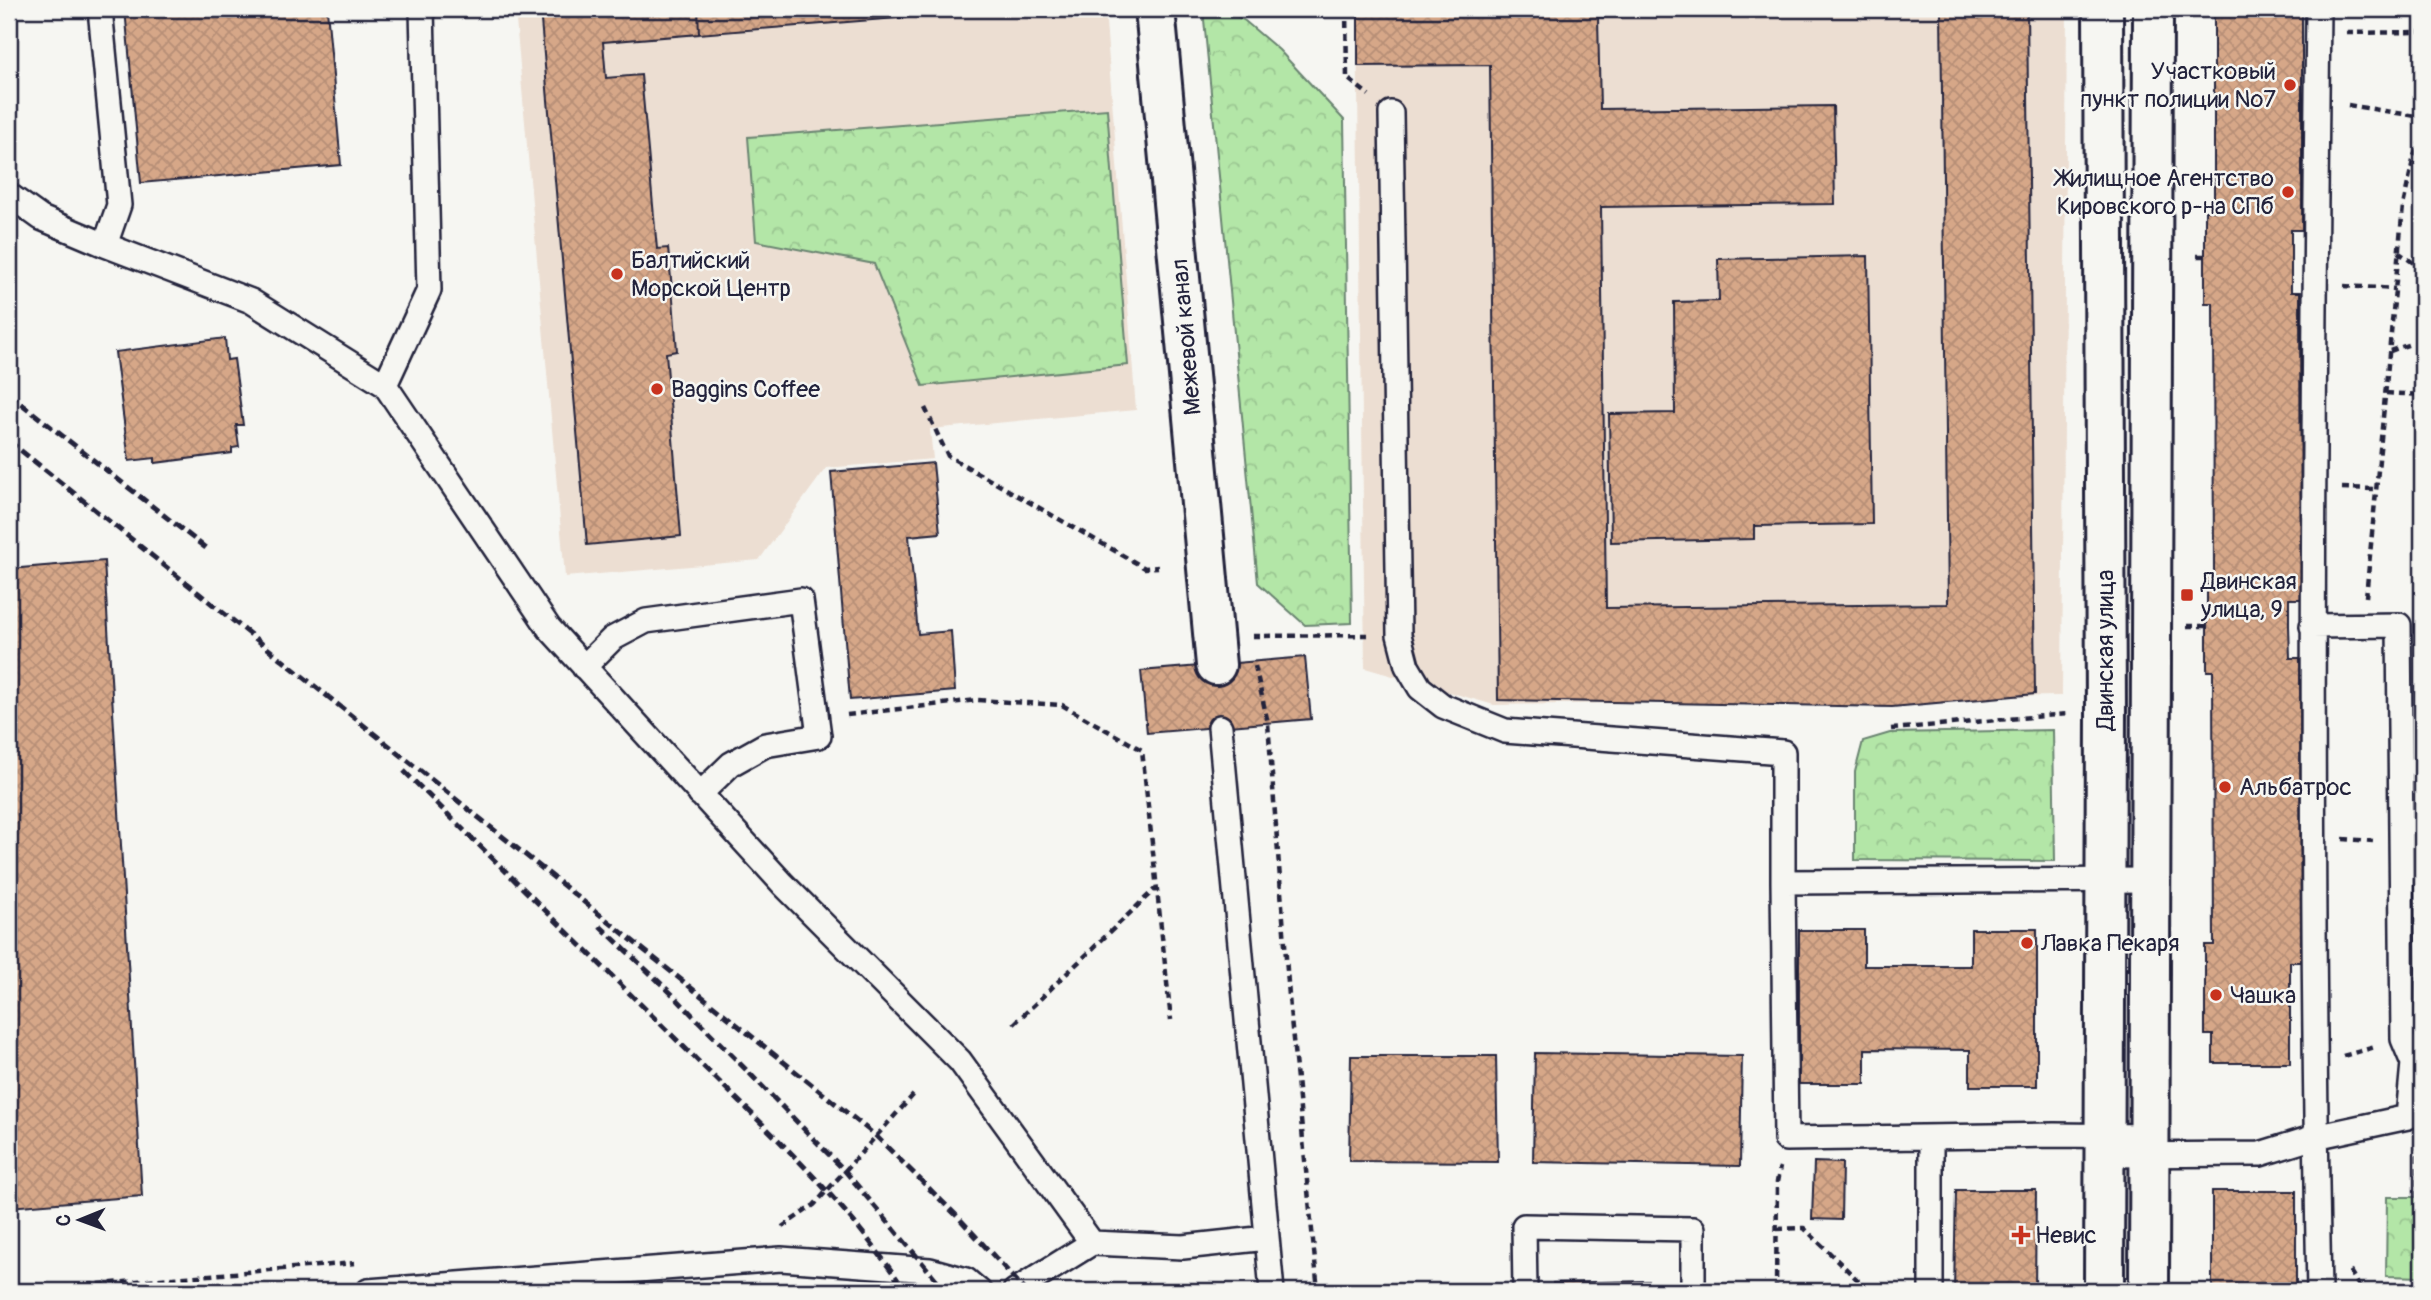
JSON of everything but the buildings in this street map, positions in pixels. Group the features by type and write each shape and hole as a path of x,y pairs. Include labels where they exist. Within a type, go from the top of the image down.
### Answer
{"street":[{"name":"Межевой канал","path":"1155,9 1216,665"},
{"name":"Двинская улица","path":"2103,9 2104,1291"},
{"name":"Двинская улица","path":"2149,1291 2152,9"}],"lane":[{"path":"100,9 119,205 105,245"},
{"path":"385,385 429,290 422,9"},
{"path":"2318,9 2312,626 2315,1137 2319,1291"},
{"path":"1391,113 1399,635 1407,666 1420,688 1443,706 1505,731 1783,752 1786,1139 1931,1137 2150,1146 2260,1154 2315,1137 2408,1117 2417,1062 2403,1040 2409,833 2399,625 2312,626"},
{"path":"9,195 41,218 251,301 385,385 549,628 783,884 960,1062 1092,1243"},
{"path":"584,667 612,639 646,621 801,600 819,736 765,745 731,764 700,794"},
{"path":"1220,727 1272,1291"},
{"path":"1783,881 2150,880"},
{"path":"1931,1137 1931,1291"},
{"path":"1525,1291 1524,1226 1693,1229 1693,1291"},
{"path":"1015,1291 1092,1243 1183,1247 1266,1238"},
{"path":"368,1291 781,1259 930,1270 966,1280 979,1291"}],"path":[{"path":"1346,9 1347,78 1391,113"},
{"path":"2318,33 2422,32"},
{"path":"2316,100 2422,117"},
{"path":"2363,625 2403,206 2414,156 2422,138"},
{"path":"2398,251 2422,269"},
{"path":"2197,256 2205,257"},
{"path":"2315,284 2395,289"},
{"path":"2390,351 2422,340"},
{"path":"2386,393 2422,395"},
{"path":"925,408 948,456 1144,568 1158,567"},
{"path":"2187,626 2207,626"},
{"path":"1253,636 1399,635"},
{"path":"1255,661 1268,723 1290,1009 1318,1291"},
{"path":"817,719 977,700 1062,705 1142,750 1171,1020"},
{"path":"1891,729 2076,714"},
{"path":"2314,838 2409,833"},
{"path":"1014,1024 1157,887"},
{"path":"2315,1063 2403,1040"},
{"path":"814,1205 916,1091"},
{"path":"2408,1117 2418,1136 2417,1212 2422,1222"},
{"path":"1776,1291 1777,1182 1786,1139"},
{"path":"1777,1229 1804,1228 1869,1291"}],"shaded area":[{"path":"515,9 1105,9 1136,410 930,429 933,459 826,468 759,560 565,577"},
{"path":"1357,9 2067,9 2062,696 1494,705 1365,668"},
{"path":"2417,648 2422,648 2422,797 2420,797"}],"green space":[{"path":"1203,9 1224,9 1245,21 1279,50 1344,120 1352,623 1305,625 1258,583"},
{"path":"1107,109 1128,365 923,386 874,264 756,241 748,137"},
{"path":"2053,730 2055,861 1855,860 1855,772 1863,741 1890,733"},
{"path":"2387,1197 2422,1197 2422,1277 2386,1276"}],"railway":[{"path":"9,394 207,549"},
{"path":"9,441 876,1136 958,1217 1026,1291"},
{"path":"404,771 807,1169 859,1228 905,1291"},
{"path":"600,926 672,994 845,1171 946,1291"}],"place":[{"name":"Участковый пункт полиции №7","path":"2290,85"},
{"name":"Жилищное Агентство Кировского р-на СПб","path":"2288,192"},
{"name":"Балтийский Морской Центр","path":"617,274"},
{"name":"Baggins Coffee","path":"657,389"},
{"name":"Двинская улица, 9","path":"2187,595"},
{"name":"Альбатрос","path":"2225,787"},
{"name":"Лавка Пекаря","path":"2027,943"},
{"name":"Чашка","path":"2216,995"},
{"name":"Невис","path":"2021,1235"}]}
